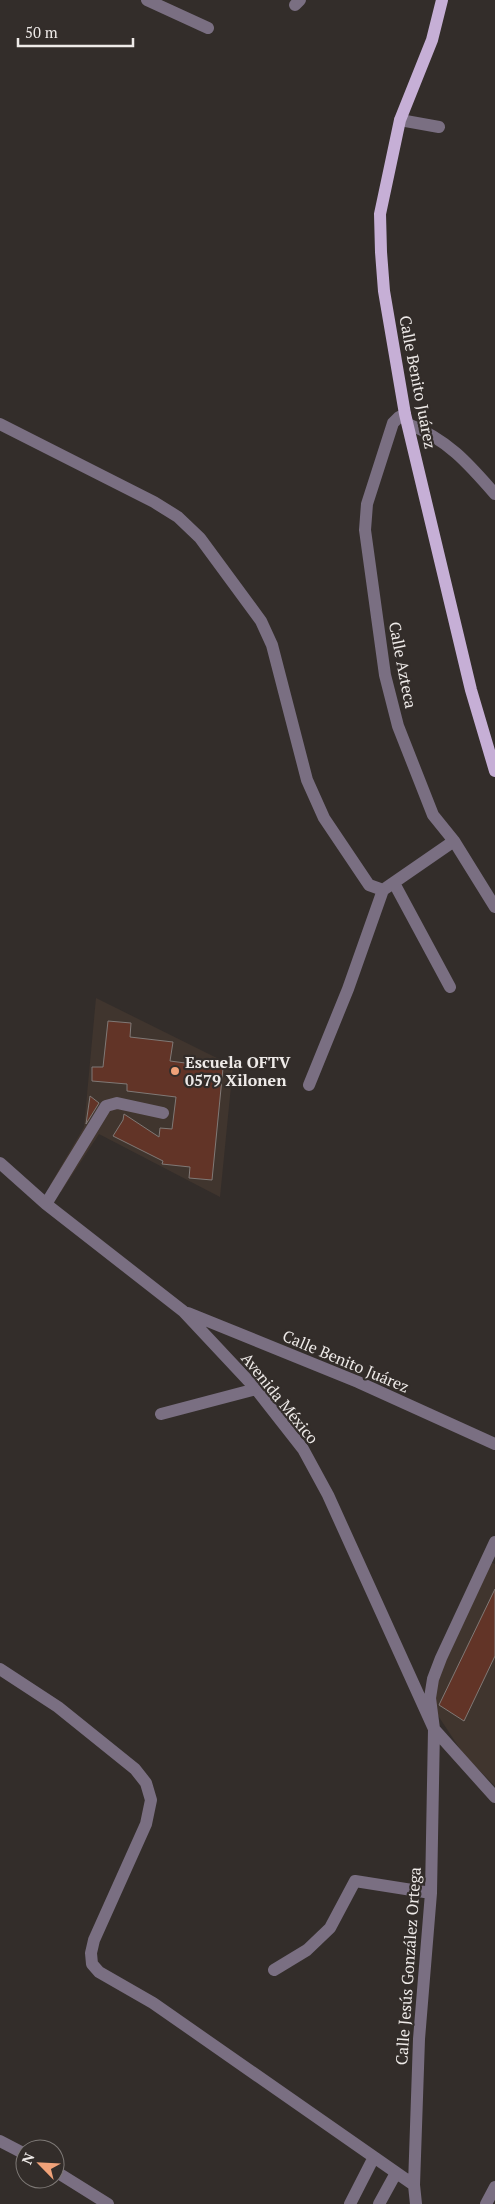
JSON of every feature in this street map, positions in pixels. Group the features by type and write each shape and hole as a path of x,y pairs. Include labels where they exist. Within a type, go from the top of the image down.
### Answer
{"main road":[{"name":"Calle Benito Juárez","path":"442,0 432,40 400,120 380,214 380,243 384,291 407,419 471,690 495,771"}],"street":[{"path":"147,0 208,28"},
{"path":"400,120 439,127"},
{"path":"407,419 451,447 495,494"},
{"name":"Calle Azteca","path":"407,419 393,423 367,504 365,530 385,675 398,726 433,815 454,841 495,907"},
{"path":"0,424 154,502 178,517 200,538 244,595 272,645 307,780 324,818 369,885 383,890"},
{"path":"308,1085 348,989 383,890 454,841"},
{"path":"394,883 450,987"},
{"path":"46,1204 106,1106 117,1103 163,1113"},
{"name":"Avenida México","path":"0,1163 46,1204 183,1311 256,1389 303,1449 328,1495 434,1729 495,1797"},
{"name":"Calle Benito Juárez","path":"183,1311 358,1382 495,1444"},
{"path":"161,1414 256,1389"},
{"name":"Calle Jesús González Ortega","path":"416,2204 414,2185 419,2039 431,1893 434,1729 430,1698 432,1679 495,1542"},
{"path":"0,1669 58,1707 135,1769 146,1783 151,1800 146,1824 94,1940 91,1953 92,1964 100,1972 153,2003 414,2185"},
{"path":"274,1970 307,1950 330,1928 355,1881 431,1893"},
{"path":"0,2141 15,2149"},
{"path":"350,2204 374,2157"},
{"path":"379,2204 396,2173"},
{"path":"65,2176 108,2204"},
{"path":"486,2204 494,2190"}],"shaded area":[{"path":"96,998 233,1066 220,1197 99,1134 61,1192 50,1185 84,1127"},
{"path":"488,1561 495,1564 495,1786 464,1755 437,1714 433,1679"}],"building":[{"path":"108,1021 131,1023 130,1037 173,1042 170,1061 223,1068 212,1180 189,1178 190,1167 162,1164 163,1161 113,1136 123,1120 124,1114 159,1137 160,1128 172,1129 176,1097 127,1091 127,1084 92,1081 92,1067 103,1067"},
{"path":"90,1096 99,1103 86,1124"},
{"path":"495,1589 495,1656 464,1721 439,1705"}],"place":[{"name":"Escuela OFTV 0579 Xilonen","path":"175,1071"}]}
